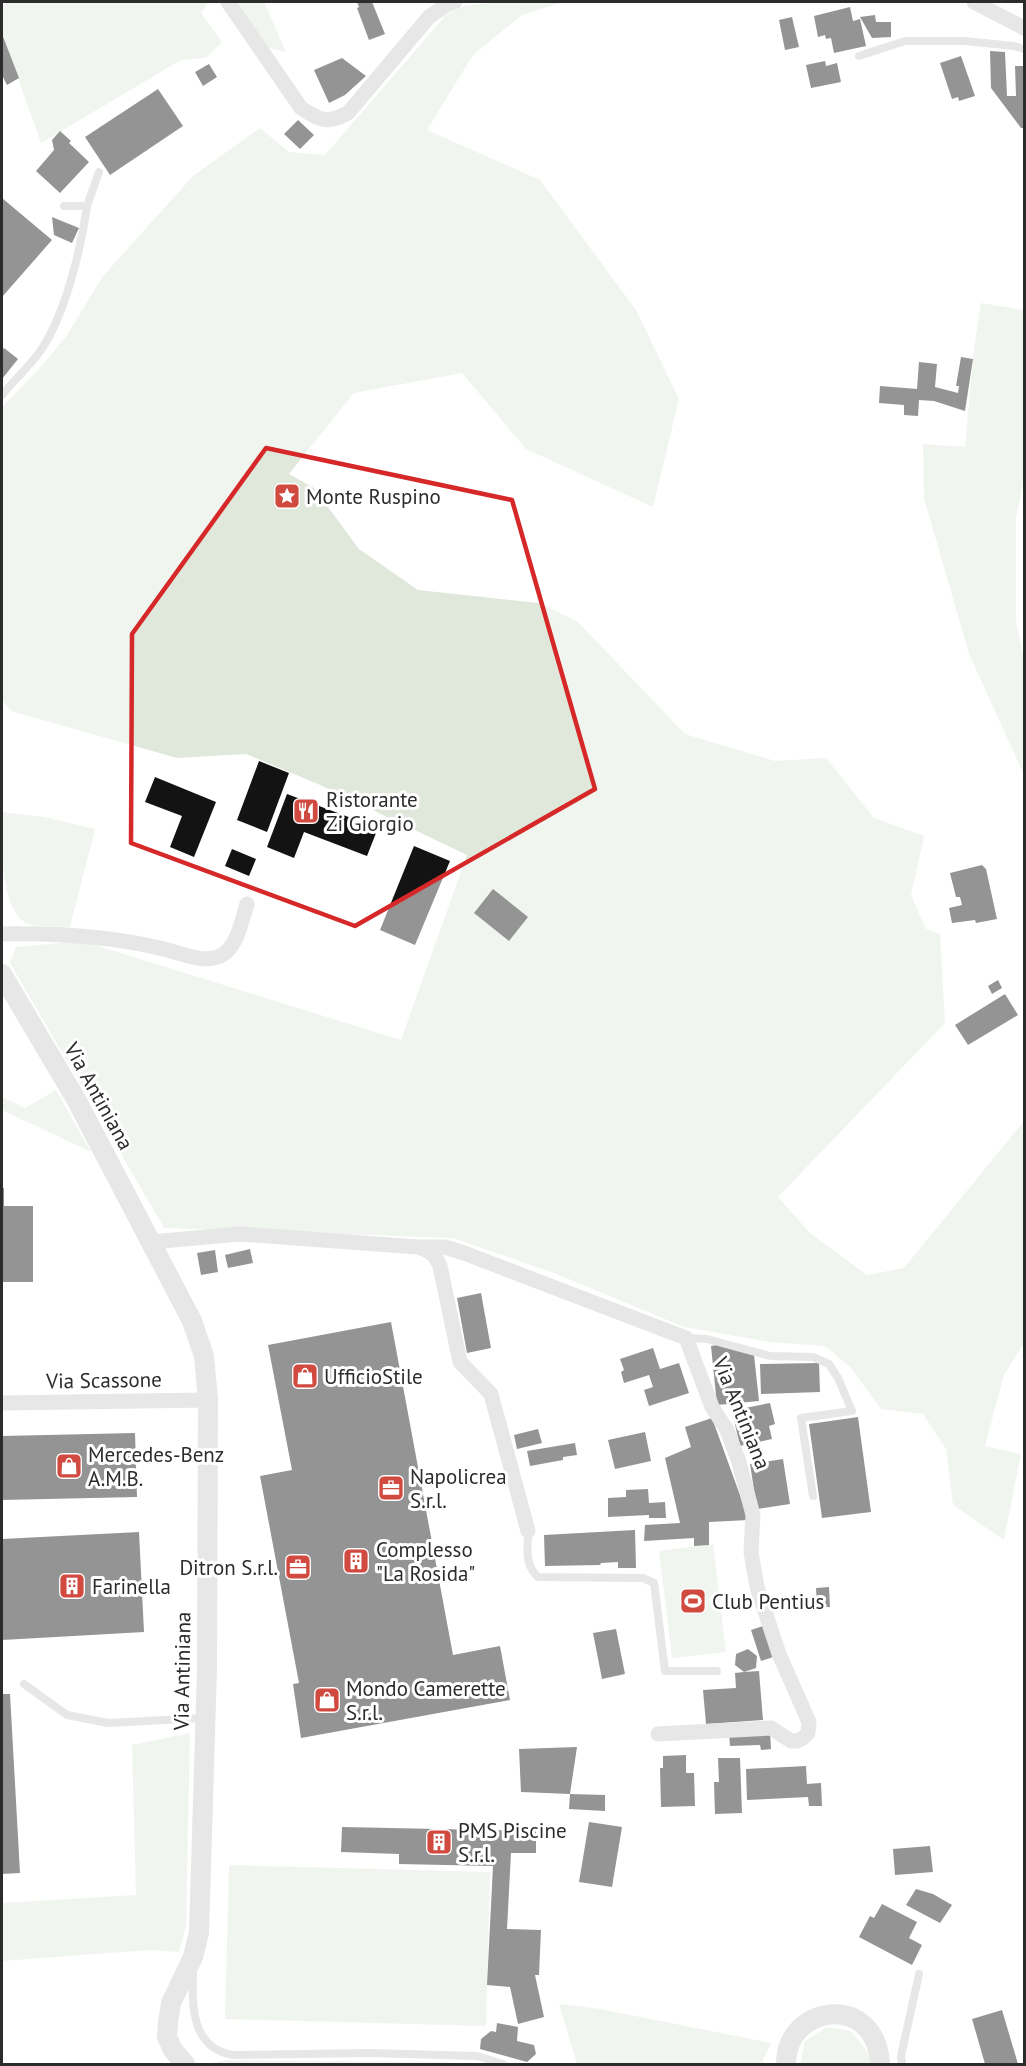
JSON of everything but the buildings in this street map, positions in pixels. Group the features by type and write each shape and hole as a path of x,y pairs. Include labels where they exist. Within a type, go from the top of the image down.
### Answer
{"street":[{"path":"228,2 301,108 317,119 333,120 348,113 429,17 446,5 455,2"},
{"path":"974,2 1024,28"},
{"path":"2,934 85,935 140,943 197,958 209,958 220,956 228,951 247,904"},
{"name":"Via Antiniana","path":"2,975 77,1101 192,1321 204,1356 208,1400 207,1668 200,1933 193,1957 171,2003 167,2037 173,2050 185,2064"},
{"path":"151,1242 240,1234 445,1247 686,1338"},
{"path":"418,1247 436,1256 440,1266 460,1362 491,1394 528,1531"},
{"name":"Via Antiniana","path":"658,1734 771,1728 791,1741 798,1741 808,1733 809,1722 779,1654 757,1587 752,1552 753,1515 739,1462 727,1430 712,1407 686,1338"},
{"name":"Via Scassone","path":"2,1403 208,1400"},
{"path":"786,2064 788,2048 795,2036 804,2026 826,2014 851,2016 869,2029 878,2048 880,2064"}],"lane":[{"path":"860,56 905,41 964,41 1024,49"},
{"path":"2,395 40,351 55,327 82,242 87,206 99,172"},
{"path":"64,206 87,206"},
{"path":"686,1338 707,1339 770,1356 813,1357 829,1364 838,1378 852,1411 801,1418 813,1496"},
{"path":"528,1531 530,1570 538,1577 643,1578 654,1583 665,1671 717,1671"},
{"path":"24,1684 67,1715 108,1723 205,1718"},
{"path":"193,1957 193,2012 204,2040 212,2049 221,2053 233,2055 370,2053 477,2056 503,2064"},
{"path":"902,2064 901,2056 919,1974"}],"highlighted area":[{"path":"266,448 512,500 595,789 355,926 131,843 132,634"}],"shaded area":[{"path":"7,2 209,2 201,13 222,42 206,58 181,60 41,143 2,33 2,5"},
{"path":"233,2 264,2 286,52 264,47"},
{"path":"497,2 564,2 522,15 473,55 427,130 540,180 636,310 679,399 653,507 526,449 462,373 354,393 289,474 314,488 359,549 418,590 539,603 578,622 685,734 775,761 826,758 874,818 924,836 911,895 926,929 940,934 945,1023 778,1197 810,1233 867,1275 904,1268 1024,1121 1024,1343 1004,1375 985,1446 1021,1454 1004,1540 953,1505 946,1449 923,1414 881,1409 851,1368 825,1346 769,1342 684,1327 554,1273 453,1238 164,1228 10,963 16,947 82,941 401,1040 467,855 318,784 246,754 177,758 11,711 2,700 2,407 40,368 67,335 103,276 193,176 260,128 289,152 325,155 446,15 464,6"},
{"path":"981,303 1024,310 1024,479 1016,518 1016,621 1024,660 1024,775 969,654 924,498 923,444 965,447 974,348"},
{"path":"2,812 44,817 95,829 70,927 28,924 19,917 12,906 7,891 2,857"},
{"path":"56,1090 91,1152 2,1110 2,1097 25,1108"},
{"name":"Club Pentius","path":"713,1544 726,1652 672,1658 659,1551"},
{"path":"190,1733 186,1925 179,1952 149,1950 2,1961 2,1903 136,1895 132,1745"},
{"path":"229,1865 490,1872 486,2026 225,2019"},
{"path":"559,2004 600,2009 771,2043 763,2060 764,2064 577,2064"},
{"path":"827,2027 851,2031 869,2054 870,2064 800,2064 805,2041"},
{"path":"226,2060 444,2062 461,2064 205,2064"}],"place":[{"name":"Monte Ruspino","path":"287,496"},
{"name":"Ristorante Zi Giorgio","path":"306,811"},
{"name":"UfficioStile","path":"305,1376"},
{"name":"Mercedes-Benz A.M.B.","path":"69,1466"},
{"name":"Napolicrea S.r.l.","path":"391,1488"},
{"name":"Complesso \"La Rosida\"","path":"356,1561"},
{"name":"Ditron S.r.l.","path":"298,1567"},
{"name":"Farinella","path":"72,1586"},
{"name":"Club Pentius","path":"693,1601"},
{"name":"Mondo Camerette S.r.l.","path":"327,1700"},
{"name":"PMS Piscine S.r.l.","path":"439,1842"}]}
